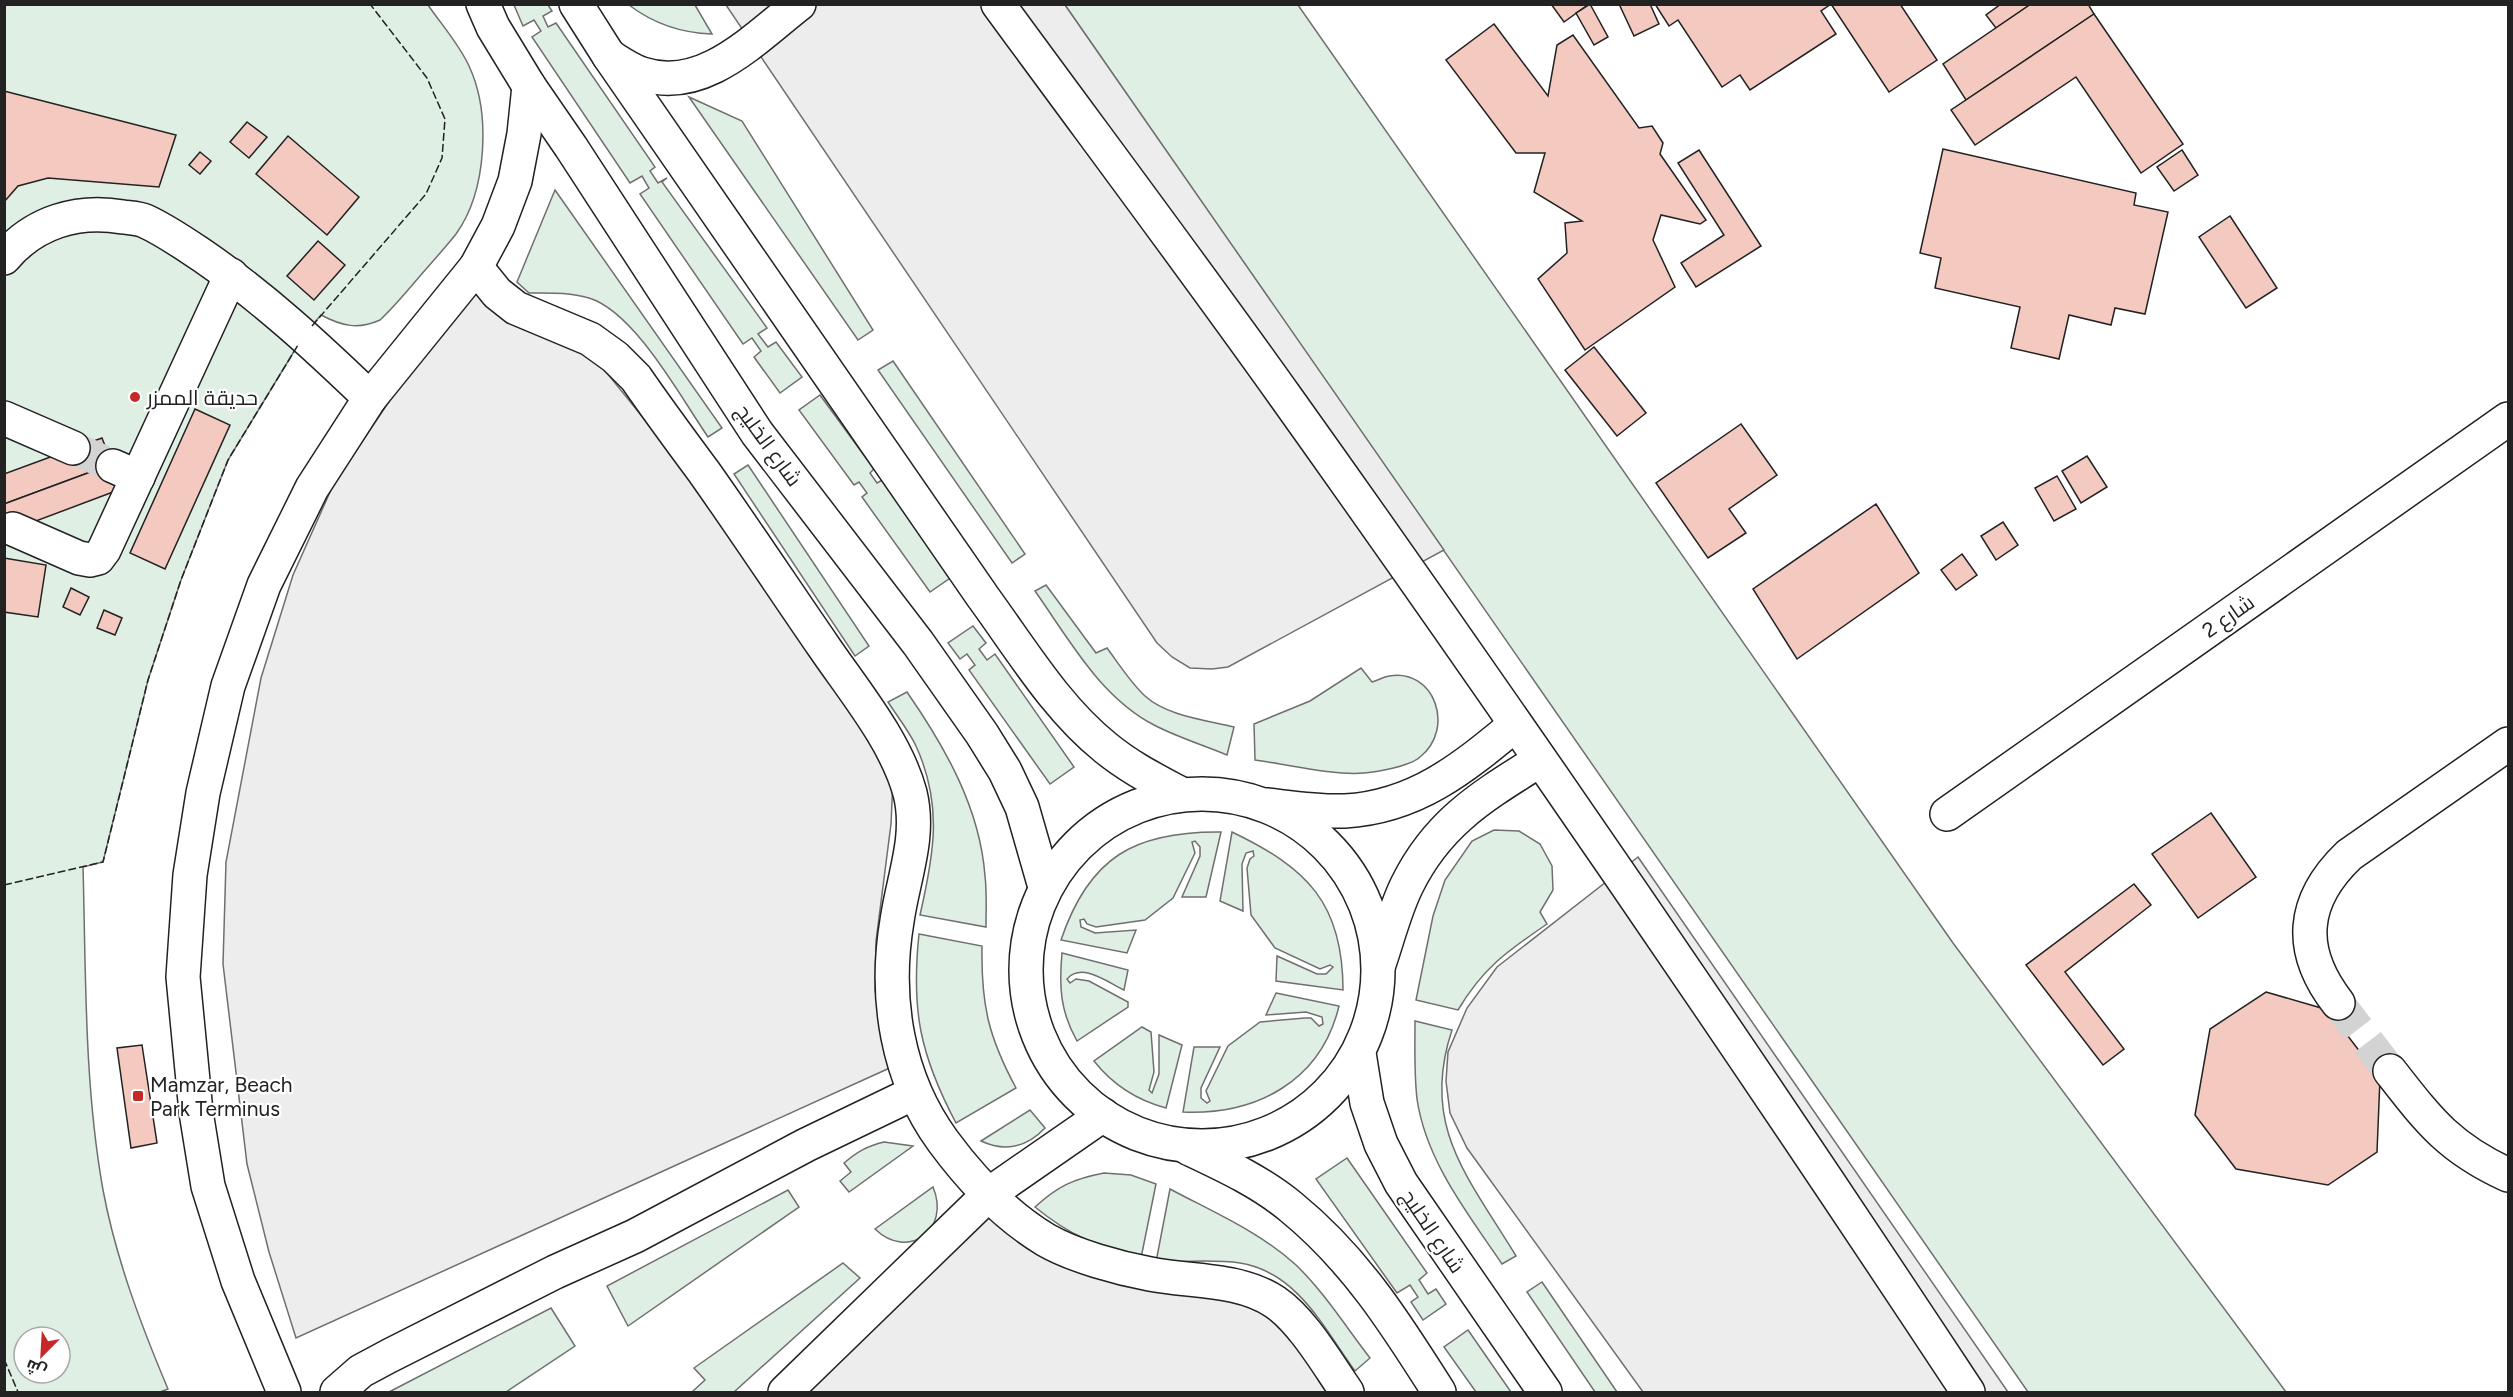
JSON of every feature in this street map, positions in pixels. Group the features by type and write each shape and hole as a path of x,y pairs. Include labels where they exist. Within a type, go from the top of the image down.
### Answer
{"street":[{"name":"شارع الخليج","path":"483,4 493,27 529,86 757,433 918,643 982,734 1005,771 1022,807 1045,887"},
{"path":"576,4 609,57 1047,685 1072,716 1105,747 1138,771 1181,794"},
{"path":"609,57 641,74 670,79 698,74 724,62 799,4"},
{"path":"998,4 1283,393 1540,760 1771,1096 1968,1392"},
{"path":"284,1392 238,1281 208,1186 196,1112 183,977 190,875 202,793 228,686 264,585 312,488 370,398 476,267 498,226 515,181 524,134 529,86"},
{"path":"4,258 16,244 55,221 99,213 143,220 182,242 231,275 304,334 370,398"},
{"path":"476,267 497,293 516,308 590,339 615,357 636,378 859,698 899,760 911,796 914,834 909,870 897,919 892,961 893,1006 900,1050 914,1093 943,1141 989,1194 1014,1217 1047,1241 1077,1254 1148,1274 1232,1286 1256,1293 1276,1303 1298,1323 1347,1392"},
{"path":"13,529 79,558 90,560 98,558 125,472 231,275"},
{"path":"4,418 73,448"},
{"name":"شارع 2","path":"1947,814 2508,419"},
{"path":"1439,1392 1359,1273 1326,1238 1290,1206 1250,1179 1184,1145 1136,1133 1102,1115 1076,1093 1054,1066 1034,1026 1025,981 1026,942 1035,910 1045,887 1070,852 1101,824 1139,804 1181,794 1206,793 1231,795 1267,805 1346,811 1387,804 1427,790 1460,770 1515,725"},
{"path":"2338,1003 2322,982 2314,961 2310,937 2312,914 2320,891 2332,872 2349,855 2508,744"},
{"path":"1379,964 1406,887 1423,857 1445,828 1475,802 1540,760"},
{"path":"1184,1145 1226,1144 1266,1134 1304,1115 1335,1087 1359,1053 1376,1005 1379,964 1372,923 1358,885 1334,852 1303,825 1267,805"},
{"name":"شارع الخليج","path":"1359,1053 1367,1103 1381,1144 1401,1183 1545,1392"},
{"path":"2390,1071 2428,1119 2453,1144 2481,1162 2508,1175"},
{"path":"337,1392 361,1371 389,1356 546,1277 635,1236 806,1145 914,1093"},
{"path":"785,1392 989,1194 1102,1115"}],"green space":[{"name":"حديقة الممزر","path":"5,5 428,5 465,58 476,85 481,106 483,128 480,174 466,216 456,234 380,320 357,326 336,322 321,315 304,335 228,460 181,580 148,680 103,862 83,867 89,1069 97,1150 108,1216 115,1241 130,1291 168,1389 160,1392 5,1392"},
{"path":"514,5 548,5 552,11 543,16 548,27 556,23 655,167 650,171 658,183 667,178 662,182 767,328 758,334 768,347 776,342 802,377 780,393 754,357 761,351 752,338 743,344 640,194 649,188 642,176 630,183 532,37 541,31 534,20 523,26"},
{"path":"629,5 695,5 712,34 689,32 668,26"},
{"path":"1065,5 1298,5 1953,943 2286,1392 2028,1392"},
{"path":"689,97 742,121 873,330 858,340"},
{"path":"555,190 722,428 708,437 656,358 623,320 606,306 589,298 574,295 529,293 517,282"},
{"path":"893,361 1025,554 1012,563 878,370"},
{"path":"820,395 874,469 870,473 877,483 884,479 953,576 930,592 862,497 867,493 859,482 854,485 799,410"},
{"path":"748,465 869,646 855,656 734,474"},
{"path":"1046,585 1096,653 1107,648 1134,685 1154,703 1175,713 1234,727 1227,755 1154,725 1117,699 1087,666 1035,591"},
{"path":"973,626 986,643 979,649 987,660 995,654 1074,767 1050,784 969,670 975,665 967,654 960,659 948,643"},
{"path":"1361,668 1372,682 1389,676 1405,676 1418,681 1428,690 1435,703 1438,717 1437,731 1431,745 1420,757 1393,768 1352,773 1255,760 1254,724 1310,701"},
{"path":"907,692 935,734 968,802 982,851 986,889 986,927 920,915 932,850 933,809 930,789 916,746 888,702"},
{"path":"1494,830 1519,831 1540,844 1552,866 1553,890 1540,912 1547,924 1496,962 1467,995 1458,1010 1416,1000 1433,916 1445,880 1472,841"},
{"path":"1221,832 1206,897 1182,897 1200,856 1200,847 1195,841 1192,842 1195,853 1173,898 1145,920 1096,927 1087,924 1084,919 1080,920 1081,927 1095,933 1136,930 1127,953 1061,940 1072,911 1086,888 1101,869 1119,854 1140,844 1164,837"},
{"path":"1232,832 1281,860 1316,892 1328,911 1336,934 1343,990 1276,981 1277,956 1317,974 1326,974 1333,967 1330,965 1320,969 1275,948 1251,915 1247,868 1250,859 1254,856 1253,851 1246,853 1242,864 1243,911 1220,901"},
{"path":"919,934 982,946 983,985 988,1019 999,1052 1016,1088 956,1123 934,1075 921,1032 916,986"},
{"path":"1062,953 1128,970 1124,990 1087,973 1073,974 1067,979 1070,983 1076,979 1089,981 1128,1002 1128,1007 1077,1041 1067,1019 1062,998"},
{"path":"1276,993 1339,1006 1330,1032 1317,1055 1301,1073 1282,1088 1260,1100 1236,1107 1183,1112 1194,1047 1220,1047 1201,1088 1201,1098 1207,1103 1210,1101 1206,1091 1228,1046 1260,1022 1311,1018 1319,1026 1323,1024 1322,1017 1306,1012 1266,1015"},
{"path":"1415,1021 1452,1030 1444,1064 1442,1095 1446,1123 1454,1149 1466,1175 1516,1256 1502,1264 1450,1186 1429,1144 1417,1099"},
{"path":"1142,1027 1151,1032 1154,1072 1149,1090 1152,1093 1159,1074 1159,1035 1182,1045 1166,1108 1135,1096 1117,1084 1094,1061"},
{"path":"1030,1110 1045,1128 1031,1140 1007,1147 981,1141"},
{"path":"884,1142 913,1146 849,1192 840,1181 851,1172 844,1163 862,1150"},
{"path":"1347,1158 1427,1273 1419,1280 1428,1294 1436,1289 1446,1304 1423,1320 1411,1302 1418,1297 1410,1285 1397,1293 1316,1179"},
{"path":"1104,1173 1131,1175 1156,1184 1141,1258 1085,1239 1061,1226 1035,1207 1066,1184"},
{"path":"933,1187 937,1202 936,1216 931,1228 923,1236 913,1241 901,1242 888,1238 875,1229"},
{"path":"1170,1189 1219,1214 1282,1253 1306,1275 1370,1358 1355,1371 1307,1304 1278,1278 1260,1268 1219,1261 1156,1262"},
{"path":"788,1190 799,1207 628,1326 607,1286"},
{"path":"843,1263 860,1278 734,1392 692,1392 705,1380 694,1368"},
{"path":"1542,1282 1617,1392 1595,1392 1527,1292"},
{"path":"551,1308 575,1346 506,1392 389,1392"},
{"path":"1468,1330 1511,1392 1476,1392 1444,1347"}],"shaded area":[{"path":"726,5 1065,5 1444,550 1228,667 1190,668 1172,657 1157,643"},
{"path":"482,283 594,357 747,546 893,779 891,824 876,941 875,990 882,1034 894,1066 296,1338 269,1252 247,1164 223,964 226,862 261,678 293,575 334,483 426,347"},
{"path":"1638,857 2008,1392 1643,1392 1467,1148 1450,1113 1446,1081 1448,1052 1467,1008 1497,967"},
{"path":"973,1205 1226,1289 1305,1340 1334,1392 775,1392"}],"building":[{"path":"1551,4 1589,4 1564,22"},
{"path":"1590,4 1608,37 1594,45 1576,13"},
{"path":"1650,4 1659,24 1634,36 1620,6"},
{"path":"1655,4 1831,4 1821,11 1836,34 1750,90 1740,75 1722,87 1678,20 1669,26"},
{"path":"1831,4 1900,4 1937,60 1889,92"},
{"path":"2001,4 2031,4 1996,28 1986,15"},
{"path":"2031,4 2088,4 2094,14 1966,100 1943,64"},
{"path":"2094,14 2183,144 2141,173 2076,77 1975,145 1951,110"},
{"path":"1494,24 1548,96 1557,45 1573,35 1639,128 1652,126 1663,143 1660,154 1706,220 1700,224 1661,215 1653,240 1675,287 1585,350 1538,279 1567,253 1565,223 1582,221 1534,192 1545,153 1516,153 1446,60"},
{"path":"4,91 176,135 159,187 48,178 18,186 4,202"},
{"path":"247,122 267,137 249,158 230,142"},
{"path":"288,136 359,197 327,235 256,174"},
{"path":"1943,149 2136,193 2134,205 2168,212 2145,314 2115,308 2111,325 2069,315 2059,359 2011,348 2020,307 1935,288 1941,258 1920,253"},
{"path":"1699,150 1761,246 1696,287 1681,263 1724,235 1678,163"},
{"path":"2182,150 2198,175 2174,191 2157,167"},
{"path":"200,152 211,161 200,174 189,165"},
{"path":"2230,216 2277,288 2246,308 2199,237"},
{"path":"318,241 345,265 314,300 287,276"},
{"path":"1594,347 1646,413 1617,436 1565,370"},
{"path":"195,409 230,425 165,569 130,553"},
{"path":"1741,424 1777,475 1729,509 1746,533 1708,558 1656,483"},
{"path":"102,438 112,464 4,504 4,474"},
{"path":"2087,456 2107,487 2081,503 2062,471"},
{"path":"112,464 121,489 4,533 4,504"},
{"path":"2057,476 2076,509 2054,521 2035,488"},
{"path":"1876,504 1919,573 1797,659 1753,589"},
{"path":"2003,522 2018,545 1996,560 1981,536"},
{"path":"1962,554 1977,575 1956,590 1941,570"},
{"path":"4,558 46,565 38,617 4,612"},
{"path":"71,588 89,597 80,615 63,607"},
{"path":"104,610 122,618 115,635 97,628"},
{"path":"2211,813 2256,877 2198,918 2152,854"},
{"path":"2134,884 2151,905 2065,972 2124,1049 2103,1065 2026,965"},
{"path":"2266,992 2328,1010 2380,1078 2377,1152 2328,1185 2236,1169 2195,1115 2210,1029"},
{"path":"142,1045 157,1143 131,1148 117,1048"}],"tunnel":[{"path":"73,448 113,466"},
{"path":"2338,1003 2390,1071"}],"fence":[{"path":"312,326 426,194 442,158 445,119 427,78 370,4"},
{"path":"4,885 103,862 148,680 181,580 228,460 298,345"},
{"path":"4,1359 18,1392"}],"place":[{"name":"حديقة الممزر","path":"135,397"},
{"name":"Mamzar, Beach Park Terminus","path":"138,1096"}]}
